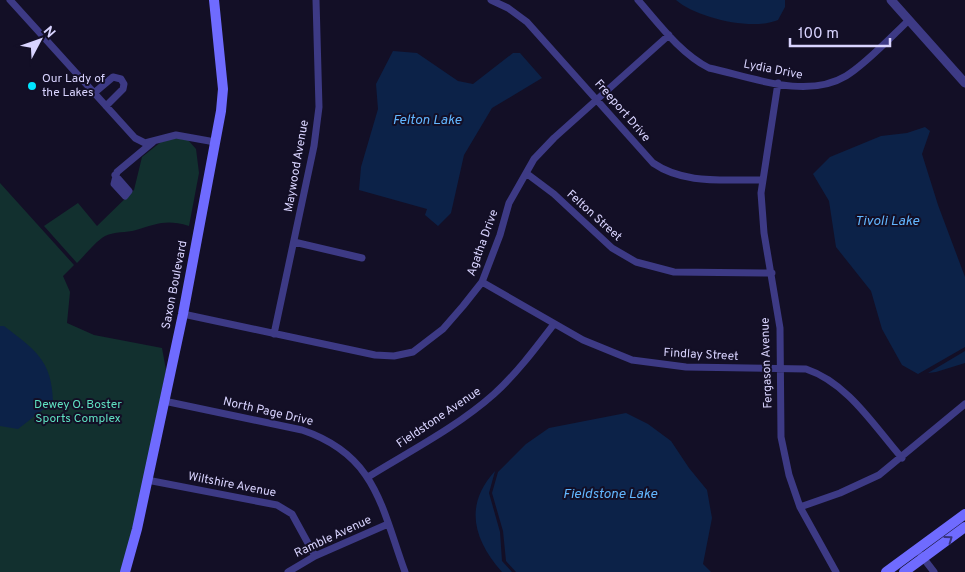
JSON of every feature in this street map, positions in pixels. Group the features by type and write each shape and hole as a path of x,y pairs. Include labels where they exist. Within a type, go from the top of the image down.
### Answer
{"main road":[{"name":"Saxon Boulevard","path":"125,572 183,314 216,142 222,90 214,0"},
{"path":"886,572 965,514"},
{"path":"904,572 965,527"}],"street":[{"path":"10,0 106,106 141,141 153,142 176,135 216,142"},
{"name":"Maywood Avenue","path":"274,334 314,146 319,107 316,0"},
{"name":"Freeport Drive","path":"491,0 508,8 527,22 653,163 664,171 676,176 694,179 762,180"},
{"name":"Lydia Drive","path":"638,0 688,55 709,68 806,88 831,83 848,75 909,20"},
{"path":"891,0 965,83"},
{"name":"Agatha Drive","path":"183,314 375,355 394,356 413,352 443,329 482,282 500,235 509,203 534,159 554,138 669,36"},
{"path":"94,93 113,77 121,79 124,87 106,106"},
{"name":"Fergason Avenue","path":"778,83 762,180 764,233 780,328 781,438 789,475 800,507 836,572"},
{"path":"115,175 116,172 153,142"},
{"name":"Felton Street","path":"526,173 554,194 612,248 636,262 674,272 772,273"},
{"path":"294,242 362,258"},
{"name":"Findlay Street","path":"482,282 583,340 632,360 686,366 806,369 824,375 838,385 902,458"},
{"name":"Fieldstone Avenue","path":"368,477 463,418 492,396 515,374 554,324"},
{"name":"North Page Drive","path":"164,401 302,430 321,436 352,456 368,477 388,524 405,572"},
{"path":"800,507 840,493 879,475 902,458 965,404"},
{"name":"Wiltshire Avenue","path":"147,480 278,505 292,514 315,556"},
{"name":"Ramble Avenue","path":"288,572 315,556 388,524"},
{"path":"916,549 934,572"}],"green space":[{"path":"175,138 188,140 196,149 199,173 189,226 162,223 132,231 109,234 77,263 44,226 78,203 97,226 134,190 142,157 161,142"},
{"name":"Dewey O. Boster Sports Complex","path":"0,183 74,265 63,276 70,292 67,323 94,335 162,348 166,370 132,536 122,572 0,572"}],"water":[{"path":"676,0 785,0 785,7 778,20 754,24 725,21 711,17 697,12"},
{"name":"Felton Lake","path":"393,51 417,53 458,81 473,84 513,53 520,53 542,78 492,108 464,155 451,213 438,226 425,215 427,209 359,190 361,167 378,109 376,84"},
{"name":"Tivoli Lake","path":"925,127 930,131 922,154 938,205 965,277 965,347 918,374 902,365 882,329 871,291 836,247 829,201 813,174 830,157 881,136 907,133"},
{"path":"0,326 4,326 15,334 40,357 49,376 52,388 53,402 18,429 0,426"},
{"path":"965,351 965,363 928,373"},
{"name":"Fieldstone Lake","path":"626,413 648,424 671,441 707,490 712,518 703,564 711,572 516,572 506,561 503,531 492,493 498,472 526,444 549,428"},
{"path":"495,471 489,493 500,532 502,561 512,572 502,572 492,560 484,547 476,522 479,496"}],"place":[{"name":"Our Lady of the Lakes","path":"32,86"}]}
